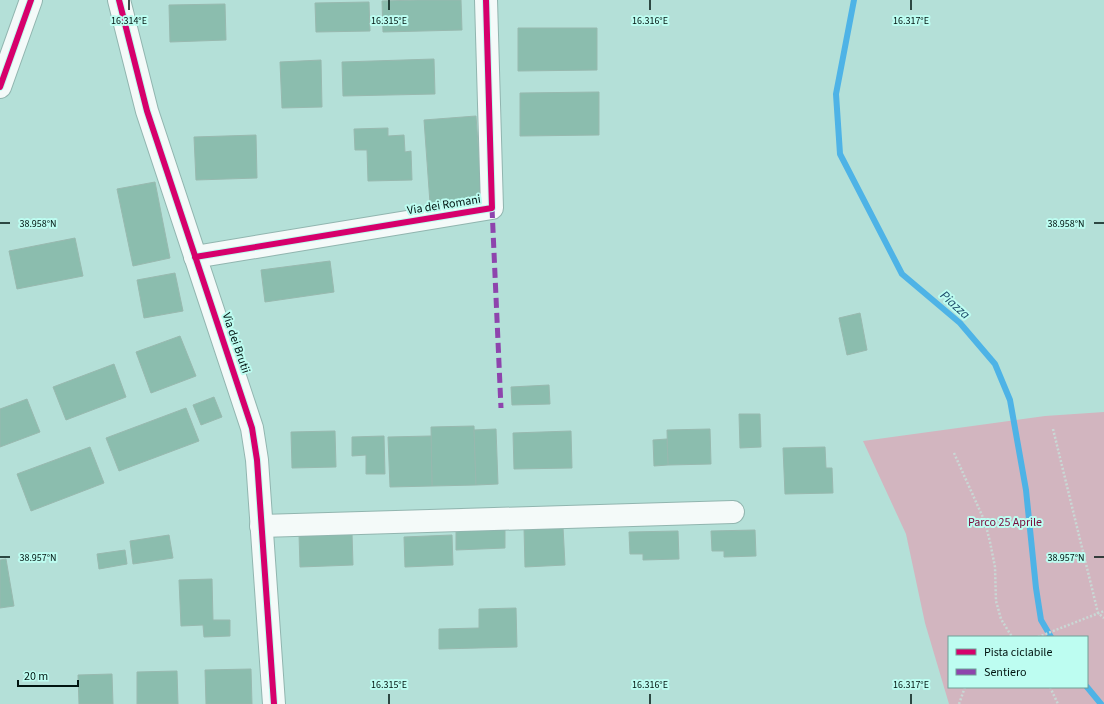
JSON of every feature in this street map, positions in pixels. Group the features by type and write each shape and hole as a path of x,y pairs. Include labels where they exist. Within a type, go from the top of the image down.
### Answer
{"street":[{"path":"0,87 31,0"},
{"name":"Via dei Brutii","path":"119,0 147,111 252,428 257,460 274,704"},
{"name":"Via dei Romani","path":"195,257 492,208 486,0"},
{"path":"261,526 733,512"}],"path":[{"path":"1053,429 1098,613 1104,618"},
{"path":"954,453 985,522 995,567 996,601 1001,619 1011,636"},
{"path":"1040,636 1104,611"},
{"path":"959,704 965,688"},
{"path":"1050,688 1058,704"}],"green space":[{"name":"Parco 25 Aprile","path":"1104,412 1104,704 949,704 925,623 906,534 863,441 1045,416"}],"building":[{"path":"461,0 462,30 383,32 382,1"},
{"path":"369,2 370,31 316,32 315,3"},
{"path":"225,4 226,40 170,42 169,5"},
{"path":"518,28 597,28 597,70 518,71"},
{"path":"434,59 435,94 343,96 342,62"},
{"path":"321,60 322,107 282,108 280,62"},
{"path":"599,92 599,135 520,136 520,93"},
{"path":"476,116 482,199 430,203 424,120"},
{"path":"388,128 388,136 404,135 405,152 411,151 412,180 368,181 367,150 355,150 354,129"},
{"path":"256,135 257,178 196,180 194,137"},
{"path":"155,182 170,258 133,266 117,189"},
{"path":"75,238 83,276 17,289 9,251"},
{"path":"330,261 334,292 265,302 261,270"},
{"path":"175,273 183,311 144,318 137,280"},
{"path":"860,313 867,350 847,355 839,318"},
{"path":"180,336 196,376 151,393 136,352"},
{"path":"114,364 126,397 66,420 53,387"},
{"path":"549,385 550,404 512,405 511,387"},
{"path":"214,397 222,417 201,425 193,405"},
{"path":"27,399 40,432 0,447 0,409"},
{"path":"186,408 199,441 119,471 106,438"},
{"path":"739,414 760,414 761,447 740,448"},
{"path":"474,426 476,485 432,486 431,427"},
{"path":"496,429 498,484 476,485 474,430"},
{"path":"710,429 711,464 668,465 667,430"},
{"path":"335,431 336,467 292,468 291,432"},
{"path":"571,431 572,468 514,469 513,433"},
{"path":"384,436 385,474 366,474 366,455 352,456 352,437"},
{"path":"431,436 432,486 390,487 388,437"},
{"path":"667,439 668,465 654,466 653,440"},
{"path":"90,447 104,483 31,511 17,474"},
{"path":"825,447 826,468 832,468 833,493 785,494 783,448"},
{"path":"563,527 565,565 525,567 524,528"},
{"path":"505,528 505,548 456,550 456,530"},
{"path":"755,530 756,556 724,557 724,551 712,551 711,531"},
{"path":"678,531 679,559 643,560 643,554 630,554 629,532"},
{"path":"352,533 353,565 300,567 299,534"},
{"path":"169,535 173,558 133,564 130,541"},
{"path":"452,535 453,565 405,567 404,537"},
{"path":"125,550 127,564 99,569 97,554"},
{"path":"6,559 14,606 0,608 0,560"},
{"path":"212,579 213,620 230,620 230,636 204,637 203,625 181,626 179,580"},
{"path":"516,608 517,647 439,649 439,629 479,628 479,609"},
{"path":"251,669 252,704 206,704 205,670"},
{"path":"177,671 178,704 137,704 137,672"},
{"path":"112,674 113,704 79,704 78,675"}],"waterway":[{"name":"Piazza","path":"854,0 836,94 840,154 902,274 960,323 995,364 1010,400 1026,490 1036,588 1041,620 1050,636"},
{"name":"Piazza","path":"1088,688 1101,704"}],"marked path":[{"path":"492,208 501,408"}],"cycle path":[{"path":"0,87 31,0"},
{"path":"119,0 147,111 252,428 257,460 274,704"},
{"path":"195,257 492,208 486,0"}]}
